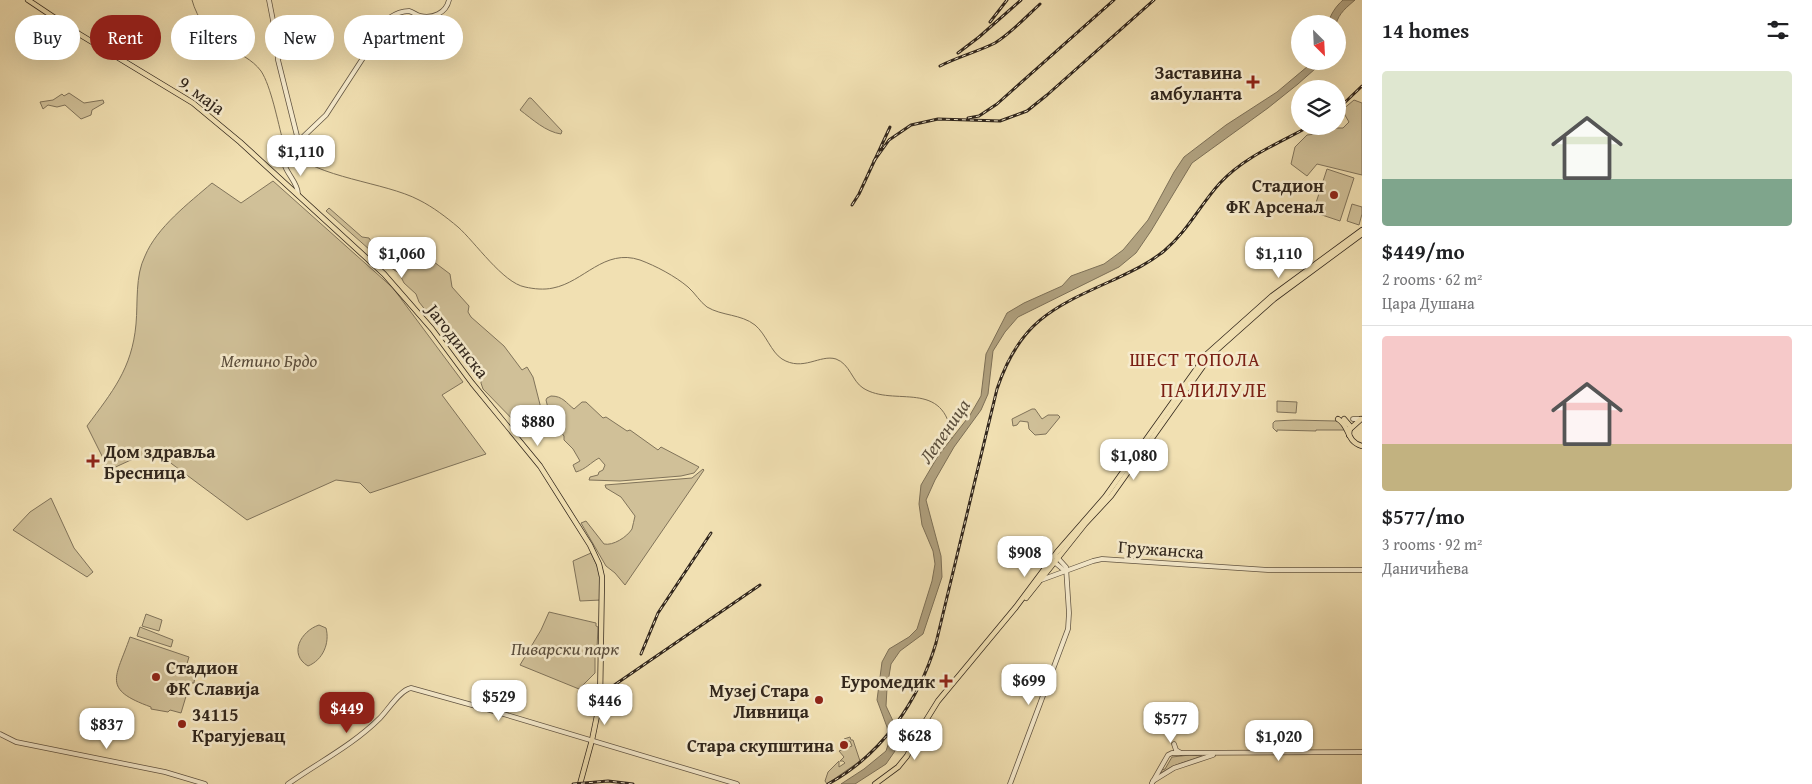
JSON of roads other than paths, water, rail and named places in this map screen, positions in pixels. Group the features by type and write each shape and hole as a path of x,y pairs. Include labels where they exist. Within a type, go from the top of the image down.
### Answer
{"main road":[{"name":"9. маја","path":"28,0 79,34 193,103 298,194"},
{"name":"Јагодинска","path":"298,194 379,269 408,300 543,471 590,545 602,572 600,701 580,784"},
{"path":"875,784 904,760 938,701 1105,498 1202,360 1272,296 1362,230"},
{"path":"1016,607 1055,559 1111,496 1211,355 1274,299 1362,234"},
{"path":"1338,419 1348,430"},
{"path":"1348,430 1362,419"},
{"path":"1348,420 1350,437 1360,445"}],"street":[{"path":"268,0 276,36 278,60 298,140"},
{"path":"298,194 298,190 284,165 283,157 298,140 326,115 390,18 409,11 422,16 435,15 447,8 449,0"},
{"path":"297,132 300,135 305,135"},
{"path":"1348,420 1362,419"},
{"path":"1010,784 1068,632 1069,613 1066,571 1055,559"},
{"name":"Гружанска","path":"1039,581 1102,559 1273,570 1362,570"},
{"path":"288,784 357,738 381,718 408,688 435,694 737,784"},
{"path":"0,734 16,742 165,772 205,784"},
{"path":"1174,744 1176,750 1181,753"},
{"path":"1151,783 1174,768 1205,756 1217,754 1362,752"},
{"path":"1151,783 1168,755 1181,753 1205,756"},
{"path":"1157,773 1159,776 1163,775"}],"waterway":[{"path":"192,0 197,14 210,32 261,71 271,95 283,141 289,148"},
{"name":"Лепеница","path":"291,151 302,160 317,168 405,194 424,203 458,227 508,278 525,287 546,289 564,285 595,267 616,258 646,262 683,283 707,307 750,321 762,333 778,356 790,363 797,364 830,358 836,359 845,365 863,388 889,396 929,401 940,407 947,419 952,438"}],"railway":[{"path":"990,22 1007,0"},
{"path":"958,53 1021,0"},
{"path":"968,118 979,116 997,104 1114,0"},
{"path":"874,161 889,140 911,125 938,119 1000,121 1027,111 1154,0"},
{"path":"940,66 995,43 1013,30 1040,4"},
{"path":"1346,101 1362,86"},
{"path":"852,205 890,127"},
{"path":"828,784 865,758 881,742 896,724 920,685 936,643 997,389 1016,348 1027,333 1054,310 1158,256 1187,227 1213,191 1229,174 1262,151 1293,135"},
{"path":"641,654 658,613 711,533"},
{"path":"610,688 760,585"},
{"path":"573,784 608,781 633,784"}],"place":[{"name":"Заставина амбуланта","path":"1253,82"},
{"name":"Стадион ФК Арсенал","path":"1334,195"},
{"name":"Дом здравља Бресница","path":"93,461"},
{"name":"Стадион ФК Славија","path":"156,677"},
{"name":"Еуромедик","path":"946,681"},
{"name":"Музеј Стара Ливница","path":"819,700"},
{"name":"34115 Крагујевац","path":"182,724"},
{"name":"Стара скупштина","path":"844,745"}],"district":[{"name":"ШЕСТ ТОПОЛА","path":"1195,359"},
{"name":"ПАЛИЛУЛЕ","path":"1214,389"}],"park label":[{"name":"Метино Брдо","path":"269,360"},
{"name":"Пиварски парк","path":"565,648"}]}
